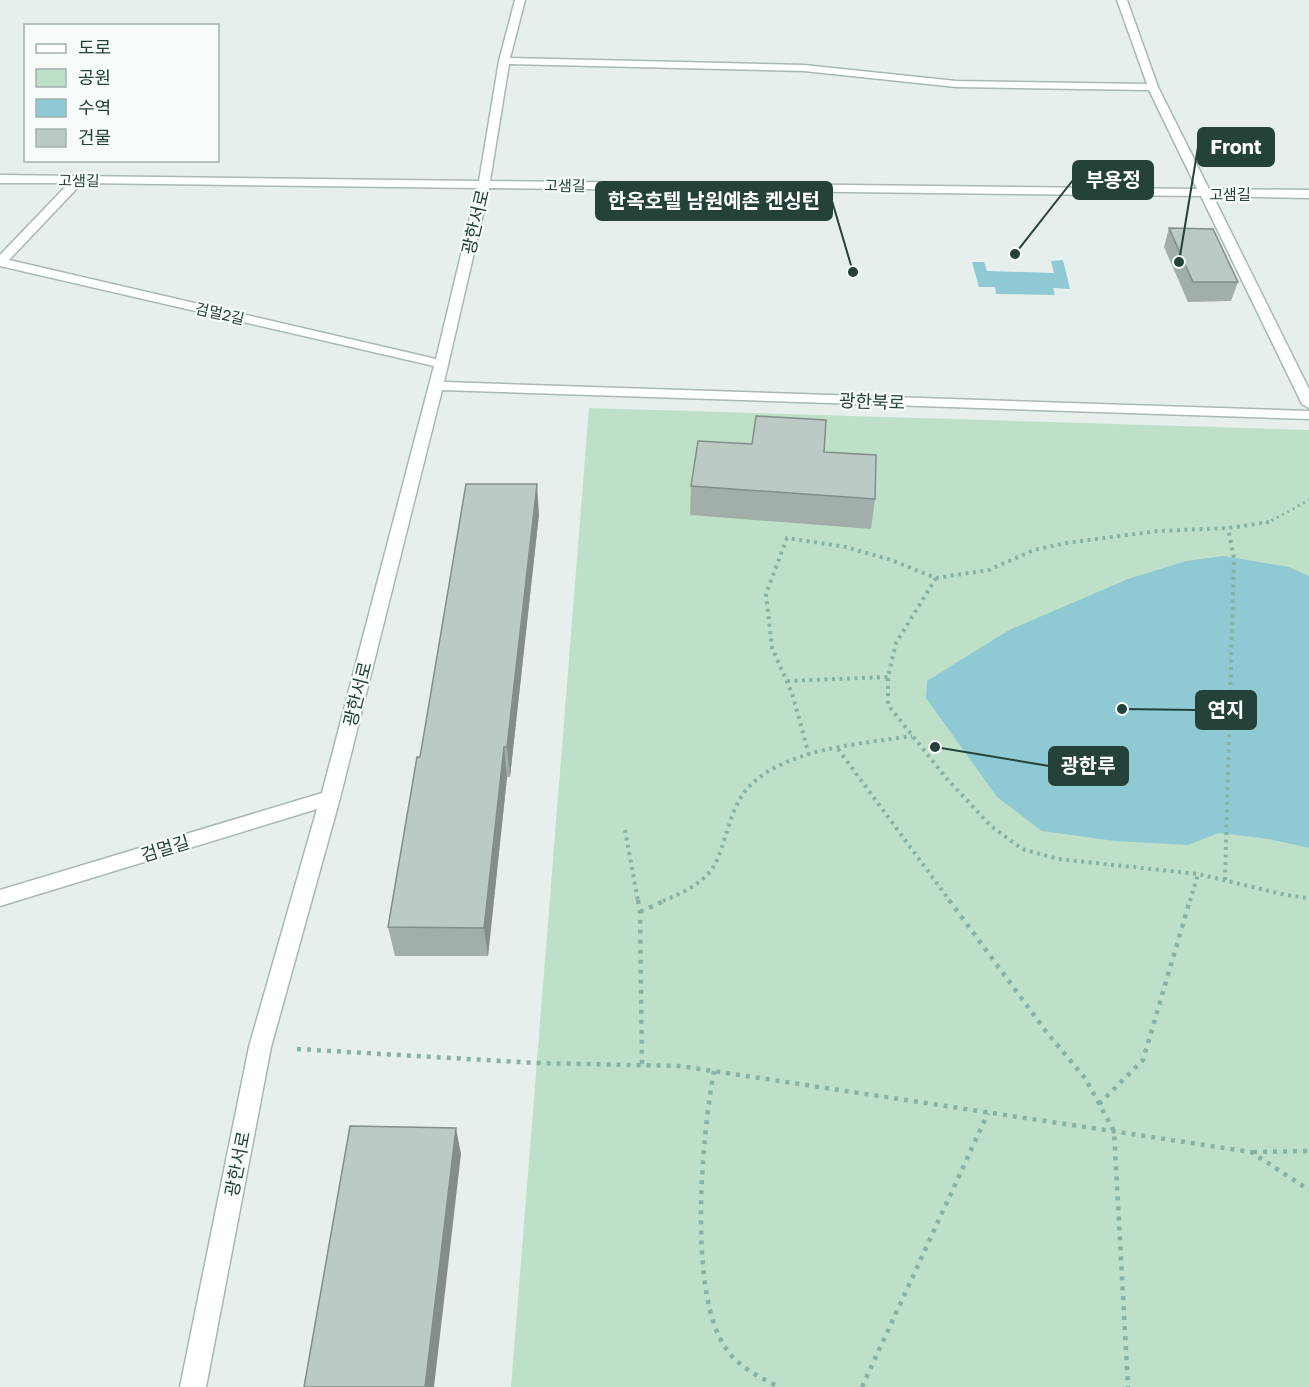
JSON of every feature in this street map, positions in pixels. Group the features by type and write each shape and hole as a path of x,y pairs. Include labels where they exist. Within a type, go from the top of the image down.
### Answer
{"street":[{"name":"광한서로","path":"193,1387 260,1047 330,798 436,386 484,184 504,61 519,0"},
{"path":"1122,0 1153,87 1309,404"},
{"path":"504,61 804,68 956,84 1153,87"},
{"name":"고샘길","path":"0,178 1309,194"},
{"path":"0,262 79,180"},
{"name":"검멀2길","path":"0,262 441,364"},
{"name":"광한북로","path":"436,386 1309,416"},
{"name":"검멀길","path":"0,898 330,798"}],"path":[{"path":"809,755 792,693 772,648 766,594 787,538 846,547 891,560 936,578 989,570 1034,550 1066,543 1158,531 1228,528 1269,522 1309,500"},
{"path":"1225,880 1234,558 1228,528"},
{"path":"936,578 896,643 888,677 888,705 947,779 991,826 1022,849 1058,859 1198,874 1286,895 1309,898"},
{"path":"787,681 888,677"},
{"path":"640,912 682,891 710,873 734,806 754,781 795,757 912,736"},
{"path":"838,749 1048,1034 1085,1078 1114,1131 1128,1387"},
{"path":"625,830 640,912 642,1066"},
{"path":"1099,1104 1143,1059 1198,874"},
{"path":"260,1047 537,1063 680,1066 1251,1152 1309,1151"},
{"path":"714,1071 705,1120 702,1200 704,1265 712,1323 726,1350 764,1380 779,1387"},
{"path":"862,1387 988,1113"},
{"path":"1251,1152 1309,1190"}],"green space":[{"path":"589,408 1309,430 1309,1387 511,1387"}],"water":[{"path":"1063,260 1070,289 1053,288 1055,295 996,294 995,287 979,287 972,262 984,262 987,271 1054,273 1051,261"},
{"path":"1223,556 1289,567 1309,576 1309,848 1269,839 1219,833 1188,845 1115,841 1042,831 997,797 926,698 927,681 1009,630 1128,579 1186,561"}],"building":[{"path":"1169,228 1213,229 1238,282 1193,282"},
{"path":"756,416 826,420 824,452 876,455 875,499 691,486 698,441 752,444"},
{"path":"466,484 537,484 484,928 388,927 417,757 420,757"},
{"path":"350,1126 456,1128 425,1387 304,1387"}],"place":[{"name":"부용정","path":"1015,254"},
{"name":"Front","path":"1179,262"},
{"name":"한옥호텔 남원예촌 켄싱턴","path":"853,272"},
{"name":"연지","path":"1122,709"},
{"name":"광한루","path":"935,747"}]}
